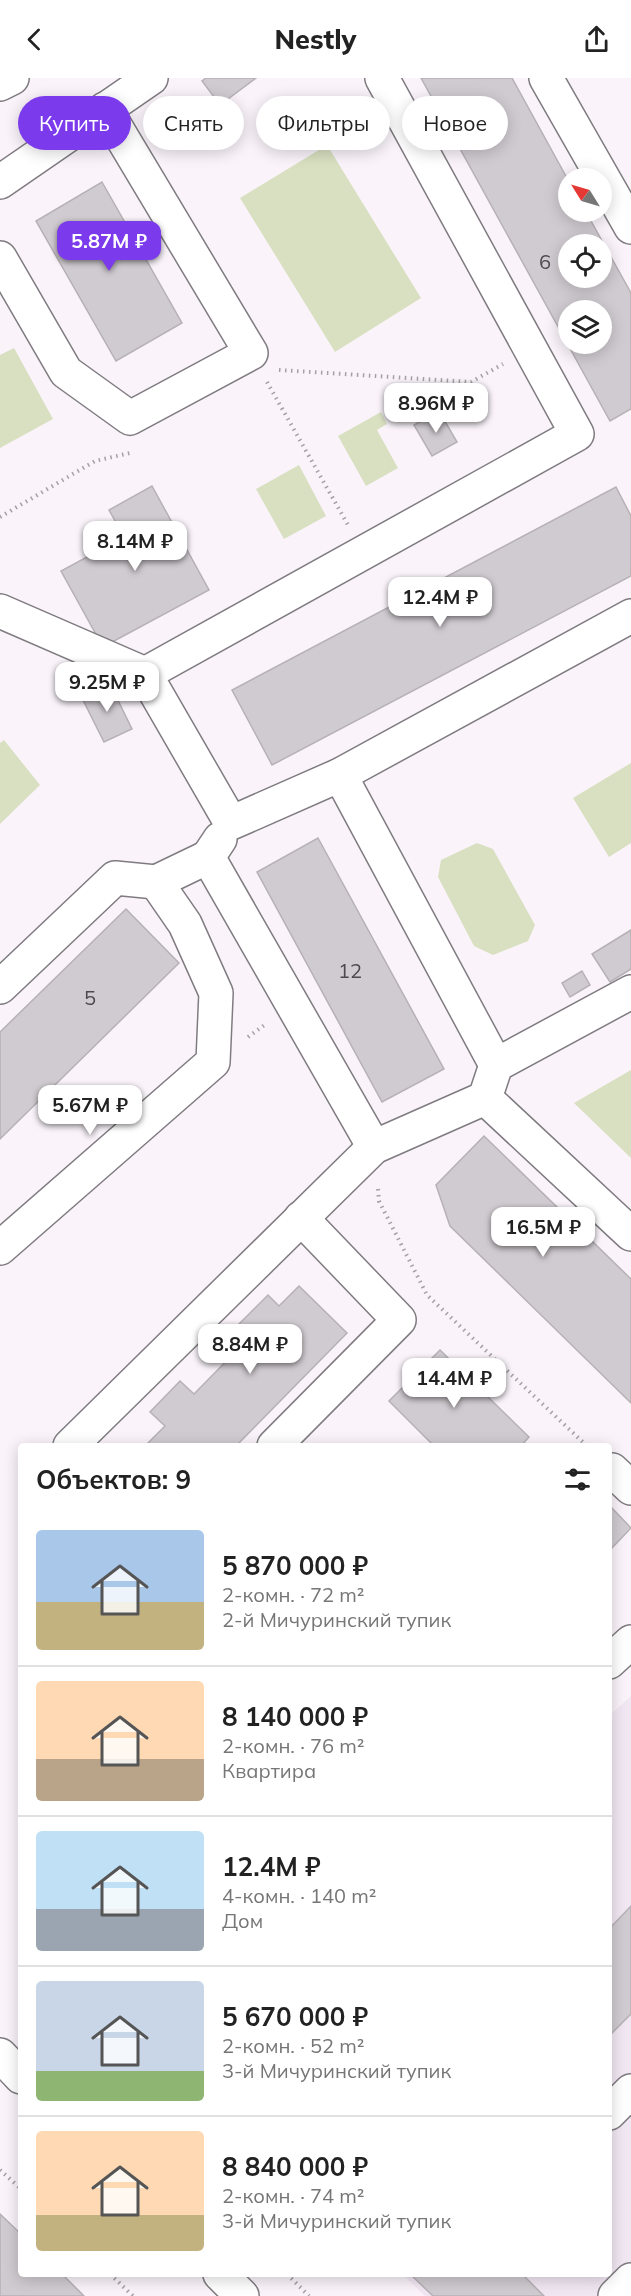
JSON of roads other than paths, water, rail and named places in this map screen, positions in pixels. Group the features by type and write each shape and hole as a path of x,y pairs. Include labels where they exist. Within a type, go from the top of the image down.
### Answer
{"street":[{"path":"0,84 12,78"},
{"path":"125,96 151,78"},
{"path":"145,674 577,434 382,78"},
{"path":"546,78 631,227"},
{"path":"0,182 47,150"},
{"path":"0,258 13,308 66,372 130,417 255,361 129,150"},
{"path":"0,611 145,674 231,823"},
{"path":"0,987 115,878 156,882 208,857 231,823 340,775 631,616"},
{"path":"340,775 496,1065"},
{"path":"208,857 374,1147"},
{"path":"0,1248 213,1062 216,993 185,924 156,882"},
{"path":"73,1443 374,1147 485,1098 496,1065 631,992"},
{"path":"485,1098 631,1234"},
{"path":"277,1443 399,1320 301,1218"},
{"path":"612,1659 631,1642"},
{"path":"0,2055 18,2074"},
{"path":"612,2110 631,2091"},
{"path":"223,2277 242,2296"},
{"path":"615,2296 631,2280"}]}
